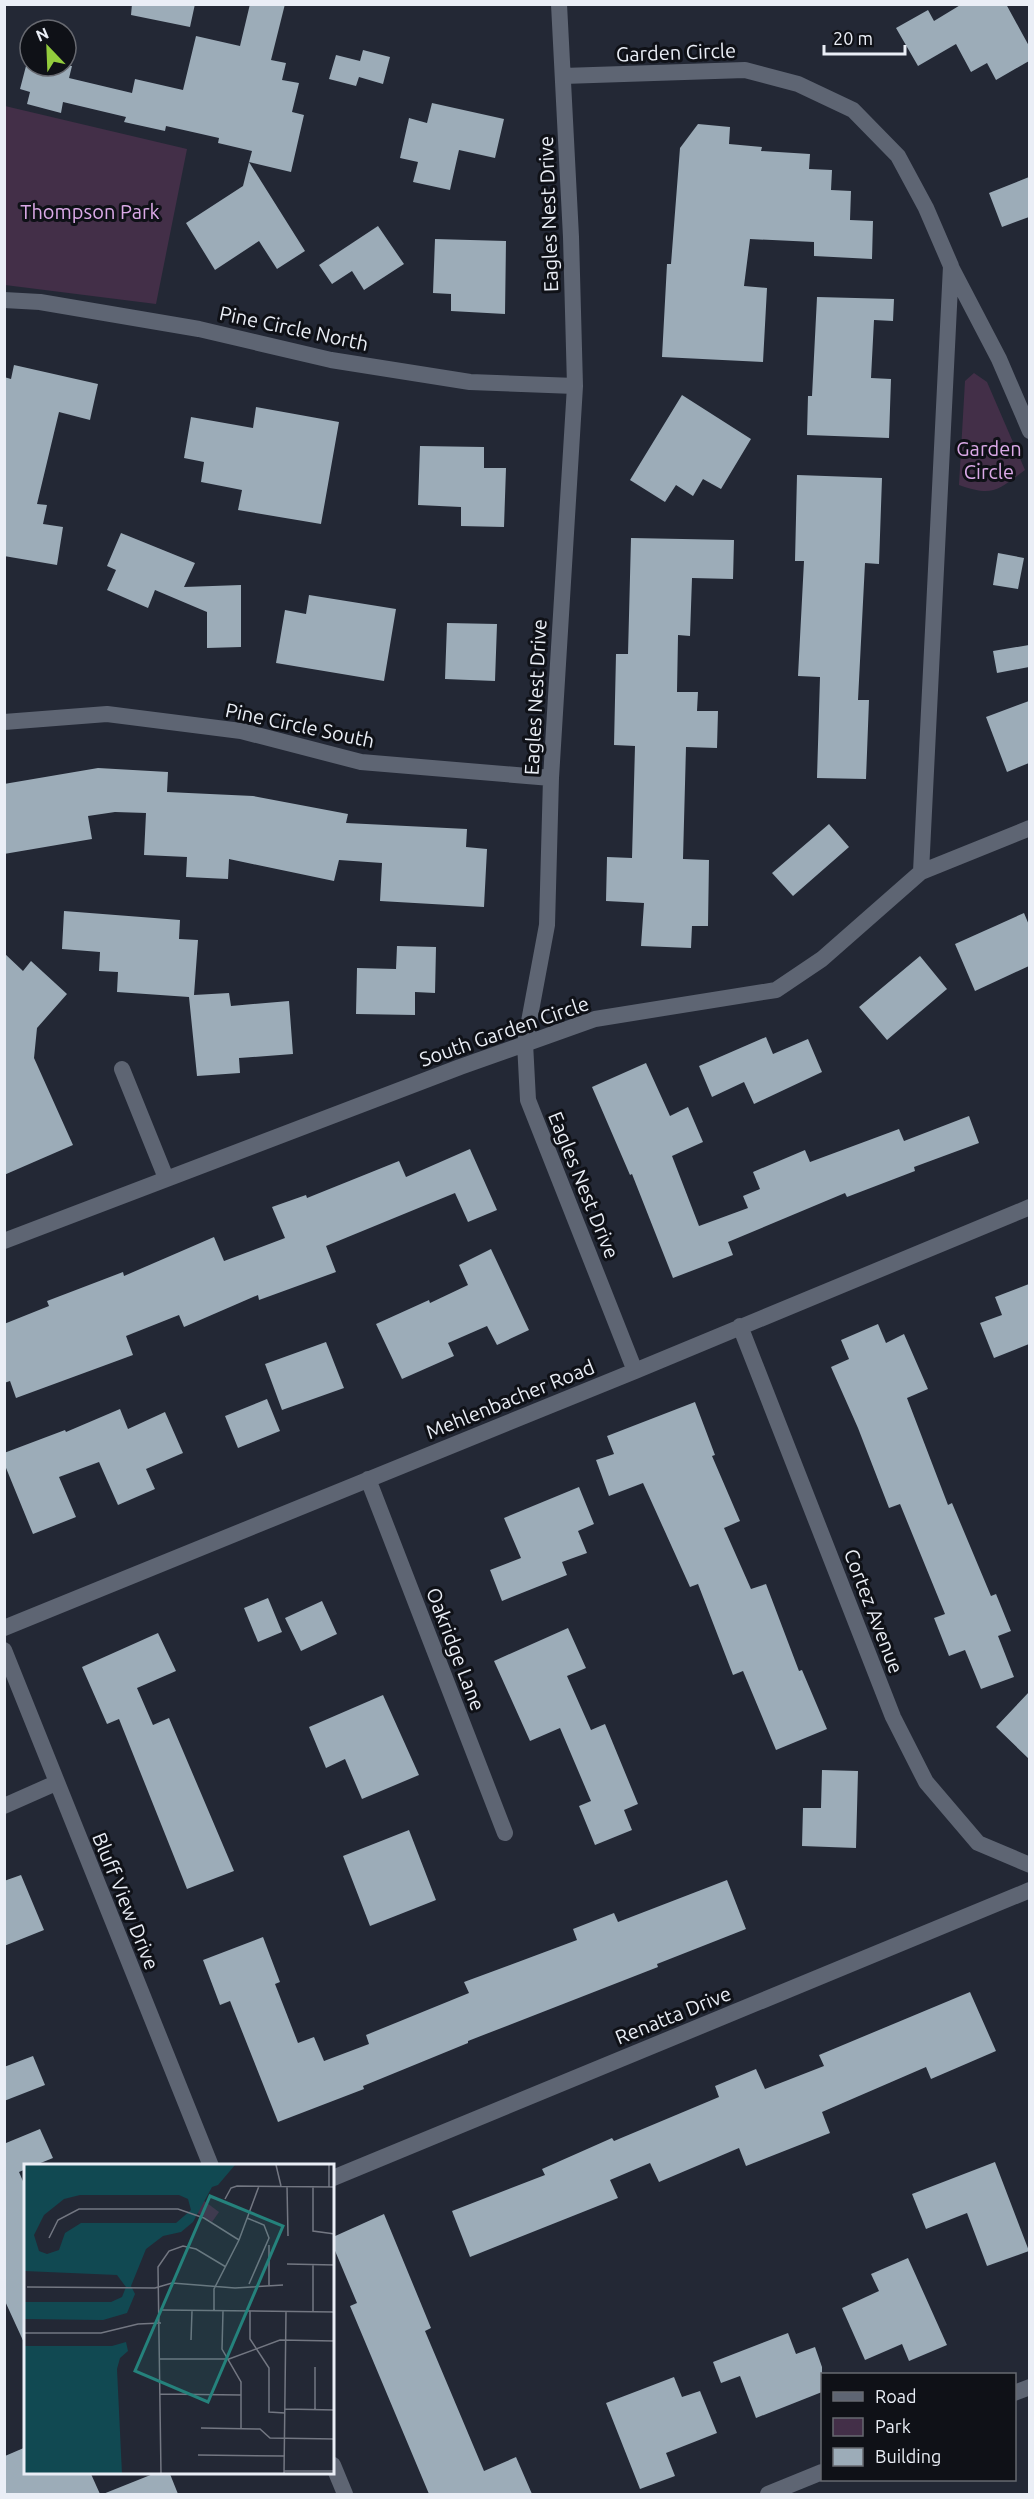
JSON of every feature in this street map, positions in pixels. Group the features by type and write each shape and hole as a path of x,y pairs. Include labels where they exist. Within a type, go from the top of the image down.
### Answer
{"street":[{"name":"Eagles Nest Drive","path":"559,4 571,237 575,386 551,778 547,925 525,1043 528,1100 635,1371"},
{"name":"Garden Circle","path":"562,76 745,70 798,84 853,110 898,156 926,208 951,266 921,872"},
{"path":"951,266 999,359 1029,431"},
{"name":"Pine Circle North","path":"4,300 40,302 199,329 331,360 470,382 575,386"},
{"name":"Pine Circle South","path":"4,722 107,714 242,731 361,762 551,778"},
{"name":"South Garden Circle","path":"4,1241 525,1043 595,1019 776,990 822,959 921,872 1029,828"},
{"path":"122,1069 166,1178"},
{"name":"Mehlenbacher Road","path":"4,1628 635,1371 1029,1207"},
{"name":"Cortez Avenue","path":"740,1326 893,1717 926,1782 978,1843 1029,1865"},
{"name":"Oakridge Lane","path":"368,1479 505,1833"},
{"name":"Bluff View Drive","path":"4,1650 210,2164"},
{"path":"4,1806 56,1783"},
{"name":"Renatta Drive","path":"334,2178 1029,1890"},
{"path":"334,2467 345,2494"},
{"path":"768,2494 821,2472"}],"green space":[{"name":"Thompson Park","path":"5,106 187,149 156,304 5,285"},
{"name":"Garden Circle","path":"974,373 987,382 1025,470 1001,487 987,491 959,485 965,381"}],"building":[{"path":"132,4 195,4 190,27 131,15"},
{"path":"250,4 285,4 271,60 286,63 282,80 299,83 292,112 304,115 291,172 249,162 252,151 218,143 219,138 166,126 165,131 124,122 126,117 63,102 61,113 27,104 30,92 20,89 23,78 69,78 132,93 135,79 183,90 196,36 240,46"},
{"path":"962,4 1006,4 1029,46 1029,61 996,80 987,63 971,72 956,44 918,66 896,28 928,10 934,21"},
{"path":"363,50 390,57 383,84 359,77 356,86 329,79 336,55 360,61"},
{"path":"432,103 504,119 495,158 459,150 450,190 413,182 418,162 400,158 409,118 427,123"},
{"path":"698,124 730,127 729,144 762,147 761,151 810,154 809,169 832,170 831,190 851,191 850,220 873,221 872,259 814,256 814,242 750,239 744,286 767,288 763,362 662,357 667,264 671,264 680,148"},
{"path":"249,162 305,251 277,269 259,241 215,270 186,223 243,186"},
{"path":"1029,177 1029,217 1002,227 989,193"},
{"path":"378,226 404,264 364,290 352,271 332,284 319,265"},
{"path":"435,239 506,241 505,314 451,311 451,294 433,293"},
{"path":"817,297 894,299 893,321 874,320 871,378 891,379 889,438 807,435 808,396 812,396"},
{"path":"14,365 98,384 90,420 59,412 37,504 47,505 43,524 63,527 57,565 4,556 4,377 11,379"},
{"path":"682,395 751,439 721,489 703,479 693,496 676,485 665,502 630,480"},
{"path":"256,407 339,422 321,524 238,510 242,490 201,482 204,462 184,458 191,417 253,428"},
{"path":"420,446 484,447 484,468 506,468 504,527 461,526 461,507 418,505"},
{"path":"797,475 882,478 879,564 865,563 858,700 869,700 866,779 817,778 820,677 798,676 804,561 795,561"},
{"path":"121,533 195,563 184,587 241,585 241,647 207,648 207,612 155,590 148,608 107,590 116,570 107,566"},
{"path":"631,538 734,540 733,579 692,578 690,636 678,635 677,692 698,692 697,711 718,711 717,748 686,747 683,859 709,860 708,926 692,926 691,948 641,946 644,903 606,901 607,857 632,858 635,746 614,745 616,654 628,654"},
{"path":"998,553 1024,558 1018,589 993,585"},
{"path":"309,595 396,609 384,681 276,663 285,610 306,614"},
{"path":"447,623 497,624 495,681 445,679"},
{"path":"1029,645 1029,667 997,673 993,651"},
{"path":"1029,701 1029,763 1007,772 986,717"},
{"path":"98,768 168,772 167,792 253,796 348,814 346,823 467,829 466,847 487,849 484,907 380,901 382,863 339,860 334,881 229,859 228,879 186,877 187,857 144,855 146,813 115,812 88,816 92,839 4,854 4,784"},
{"path":"829,824 849,847 793,896 772,873"},
{"path":"64,911 180,920 179,939 198,940 194,995 229,993 231,1006 289,1001 293,1054 239,1058 240,1073 197,1076 189,997 117,992 118,972 99,971 100,952 62,949"},
{"path":"1024,913 1029,925 1029,966 975,991 955,944"},
{"path":"397,946 436,947 435,993 415,992 415,1015 356,1014 357,968 396,969"},
{"path":"4,953 23,971 31,961 67,994 37,1028 34,1058 73,1145 4,1175"},
{"path":"920,956 947,989 887,1040 859,1007"},
{"path":"766,1037 773,1054 808,1039 822,1072 754,1104 744,1082 712,1097 699,1066"},
{"path":"646,1063 670,1116 688,1107 703,1142 672,1156 699,1226 748,1208 743,1196 760,1189 753,1172 805,1150 810,1162 899,1129 904,1141 969,1116 979,1143 914,1167 915,1171 847,1197 845,1193 728,1242 733,1255 673,1278 632,1174 630,1175 592,1087"},
{"path":"470,1149 497,1210 468,1222 455,1193 326,1246 336,1272 259,1300 258,1295 184,1327 179,1315 126,1336 133,1355 16,1398 10,1381 4,1383 4,1324 49,1306 47,1301 123,1272 124,1276 214,1237 224,1261 285,1238 272,1207 306,1195 307,1198 399,1161 406,1177"},
{"path":"491,1249 529,1330 497,1345 487,1326 448,1343 454,1356 402,1379 376,1324 468,1285 459,1265"},
{"path":"1029,1284 1029,1344 994,1358 980,1323 1002,1315 995,1297"},
{"path":"878,1324 886,1343 904,1334 928,1389 907,1398 948,1505 952,1503 991,1596 996,1594 1011,1631 998,1636 1014,1677 981,1689 965,1650 949,1656 934,1618 945,1614 900,1504 889,1508 831,1367 849,1359 841,1340"},
{"path":"326,1342 344,1388 282,1410 265,1364"},
{"path":"267,1399 280,1431 238,1448 225,1416"},
{"path":"695,1402 715,1455 712,1456 740,1521 724,1528 751,1589 766,1584 799,1671 802,1670 827,1729 776,1750 743,1671 733,1675 698,1584 690,1587 643,1483 609,1496 596,1460 614,1454 607,1436"},
{"path":"120,1409 128,1429 165,1412 183,1453 146,1469 155,1489 118,1505 99,1462 59,1477 76,1517 33,1534 4,1463 4,1453 65,1430 66,1432"},
{"path":"579,1487 594,1524 578,1531 587,1553 562,1562 567,1575 502,1601 490,1570 521,1558 504,1518"},
{"path":"268,1598 282,1632 258,1642 244,1608"},
{"path":"322,1601 337,1634 301,1651 285,1618"},
{"path":"568,1628 586,1668 567,1676 591,1730 605,1724 638,1804 624,1810 632,1830 595,1845 579,1806 591,1801 560,1728 530,1741 494,1661"},
{"path":"158,1633 176,1671 137,1688 153,1725 169,1718 234,1871 187,1889 119,1719 107,1724 82,1667"},
{"path":"1029,1692 1029,1759 996,1727"},
{"path":"383,1695 419,1775 362,1799 345,1759 326,1768 309,1727"},
{"path":"822,1770 858,1771 856,1848 802,1846 803,1808 821,1808"},
{"path":"409,1830 436,1900 370,1926 343,1856"},
{"path":"21,1875 44,1930 4,1946 4,1881"},
{"path":"727,1880 746,1929 657,1964 658,1967 468,2041 468,2043 363,2086 364,2089 278,2122 230,2001 220,2005 203,1960 263,1937 280,1982 275,1984 298,2043 314,2037 324,2061 369,2044 366,2035 469,1993 464,1982 577,1940 573,1929 614,1913 618,1922"},
{"path":"970,1992 996,2051 931,2079 926,2067 822,2112 830,2133 746,2166 739,2148 659,2182 650,2163 610,2180 618,2198 470,2257 452,2211 545,2175 542,2169 612,2138 614,2141 719,2097 715,2086 756,2069 765,2089 824,2066 819,2055"},
{"path":"33,2056 45,2085 4,2101 4,2067"},
{"path":"40,2129 53,2158 38,2164 24,2164 24,2170 19,2172 24,2183 24,2343 4,2299 4,2139 6,2143"},
{"path":"995,2162 1029,2251 987,2266 967,2213 926,2229 912,2194"},
{"path":"384,2214 431,2328 425,2331 484,2471 516,2457 532,2494 429,2494 350,2306 357,2303 334,2248 334,2237"},
{"path":"908,2258 947,2345 909,2361 902,2344 865,2360 842,2308 879,2291 871,2274"},
{"path":"788,2333 796,2354 815,2347 822,2367 821,2392 756,2418 740,2376 721,2383 713,2362"},
{"path":"674,2377 682,2397 700,2391 717,2433 666,2453 675,2476 640,2489 606,2403"},
{"path":"24,2448 24,2475 91,2475 100,2494 5,2494 5,2456"},
{"path":"150,2475 170,2475 178,2494 103,2494"}]}
